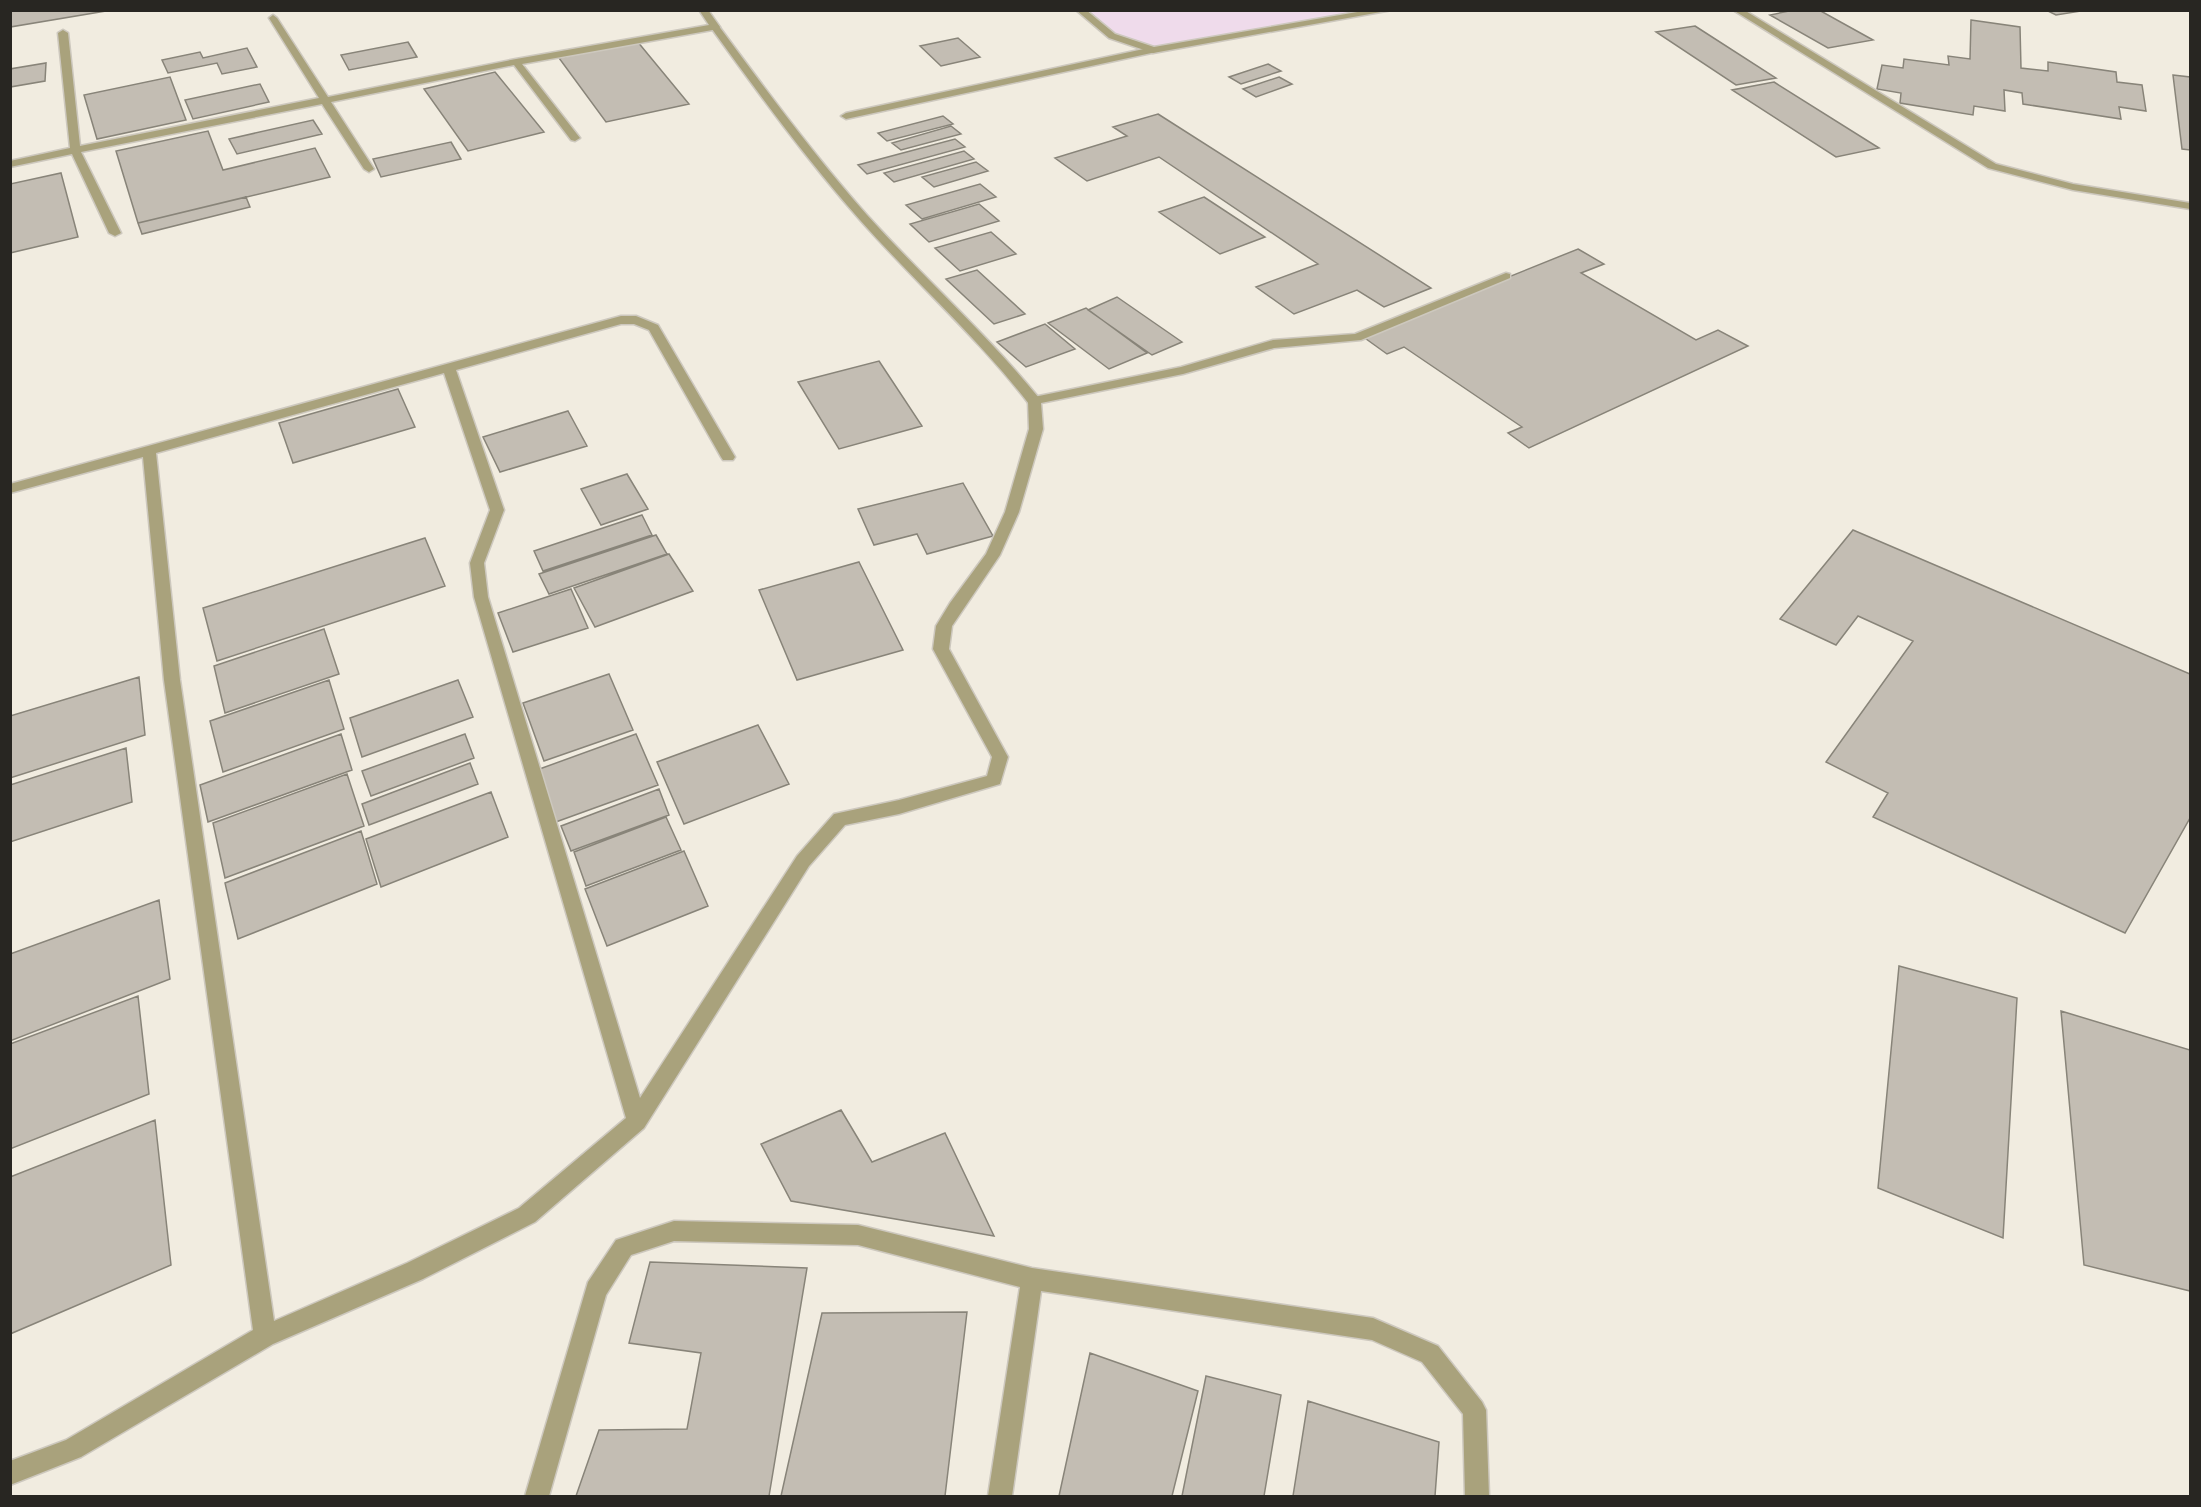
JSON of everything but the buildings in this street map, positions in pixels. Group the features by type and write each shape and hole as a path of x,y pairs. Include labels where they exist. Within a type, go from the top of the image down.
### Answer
{"street":[{"path":"10,1473 73,1449 265,1336 415,1271 527,1215 637,1121 803,861 840,819 899,807 993,780 1000,757 941,650 944,626 993,555 1012,512 1036,429 1034,401 1005,363 887,243 804,146 703,10"},
{"path":"1080,10 1112,36 1153,50"},
{"path":"846,116 1153,50 1388,10"},
{"path":"1737,10 1992,166 2073,187 2190,206"},
{"path":"273,18 369,169"},
{"path":"10,164 325,99 715,27"},
{"path":"63,33 75,150 115,233"},
{"path":"516,62 575,138"},
{"path":"1034,401 1183,370 1273,344 1357,337 1506,276"},
{"path":"10,489 621,320 636,320 654,328 728,457"},
{"path":"449,368 496,510 477,563 481,597 637,1121"},
{"path":"149,451 172,680 265,1336"},
{"path":"537,1497 597,1290 624,1247 674,1232 858,1235 1032,1279 1373,1329 1430,1354 1474,1410 1476,1497"},
{"path":"1000,1497 1032,1279"}],"shaded area":[{"path":"1080,11 1388,11 1153,50 1112,36"}]}
